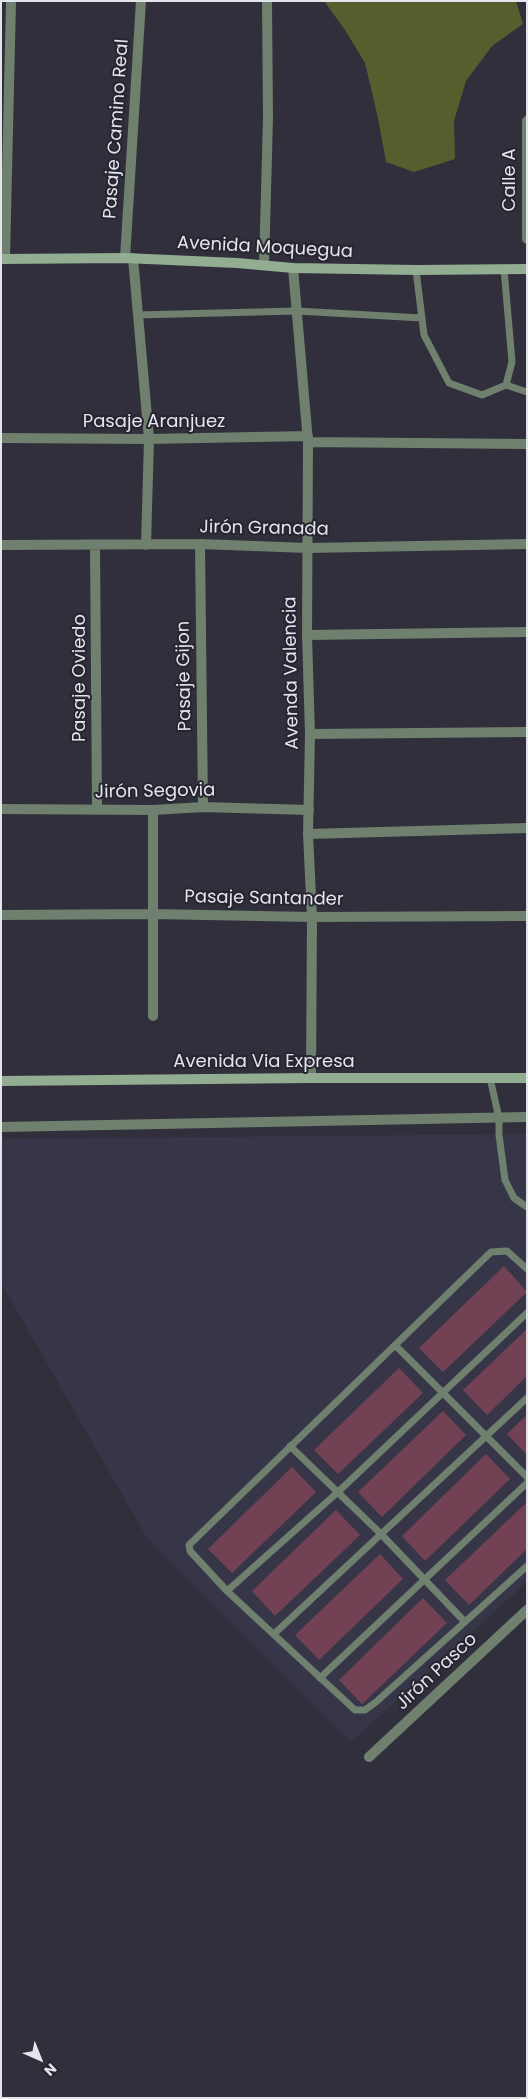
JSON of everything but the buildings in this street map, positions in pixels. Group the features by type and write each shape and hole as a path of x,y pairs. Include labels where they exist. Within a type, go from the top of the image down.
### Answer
{"main road":[{"name":"Avenida Moquegua","path":"3,259 129,258 293,268 527,269"},
{"name":"Avenida Via Expresa","path":"1,1081 527,1078"}],"street":[{"path":"3,259 11,1"},
{"name":"Pasaje Camino Real","path":"129,258 141,1"},
{"path":"264,265 268,118 267,1"},
{"name":"Calle A","path":"527,121 527,239"},
{"path":"129,258 138,315 149,440 146,545"},
{"name":"Avenda Valencia","path":"293,268 308,439 307,635 310,734 308,834 312,917 311,1078"},
{"name":"Pasaje Aranjuez","path":"1,438 149,440 308,439 527,444"},
{"name":"Jirón Granada","path":"1,545 200,544 308,548 527,544"},
{"name":"Pasaje Gijon","path":"200,544 203,807"},
{"name":"Pasaje Oviedo","path":"95,545 97,810"},
{"path":"307,635 527,632"},
{"path":"310,734 527,732"},
{"name":"Jirón Segovia","path":"1,809 154,810 203,807 309,810"},
{"path":"153,1016 154,810"},
{"path":"308,834 527,828"},
{"name":"Pasaje Santander","path":"1,915 527,916"},
{"path":"1,1127 527,1117"},
{"name":"Jirón Pasco","path":"369,1757 527,1610"}],"lane":[{"path":"504,269 512,362 506,385"},
{"path":"416,270 424,335 449,383 482,395 506,385 527,392"},
{"path":"138,315 297,311 422,318"},
{"path":"490,1078 499,1118 499,1135 505,1180 514,1198 527,1207"},
{"path":"527,1269 507,1251 491,1252 189,1545 190,1551 227,1591 355,1710 365,1710 412,1671 527,1566"},
{"path":"227,1591 338,1492 527,1312"},
{"path":"395,1345 527,1477"},
{"path":"274,1634 527,1398"},
{"path":"290,1446 381,1534 465,1622"},
{"path":"320,1678 527,1483"}],"shaded area":[{"path":"527,1134 527,1582 351,1742 147,1538 1,1283 1,1139"}],"green space":[{"path":"324,1 516,1 523,24 492,46 466,81 454,121 455,159 414,172 386,162 365,63 345,30"}]}
